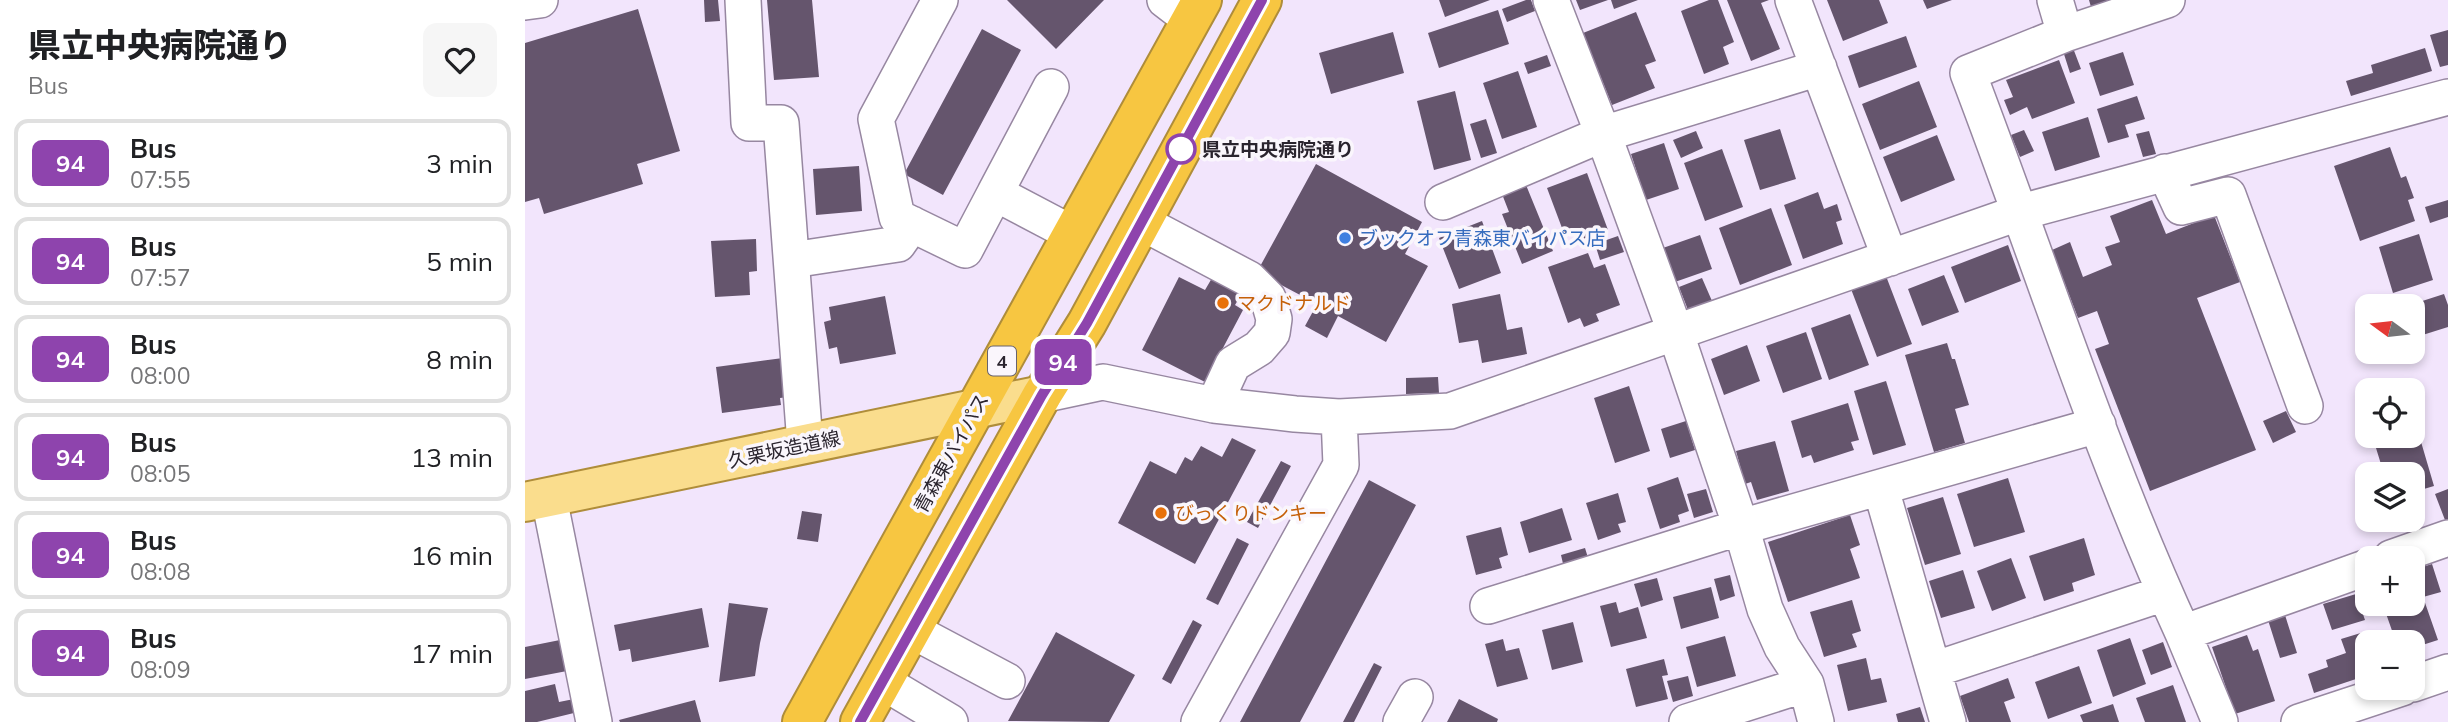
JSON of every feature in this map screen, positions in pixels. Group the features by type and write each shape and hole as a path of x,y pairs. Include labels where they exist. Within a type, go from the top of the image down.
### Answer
{"highway":[{"path":"860,722 1042,395 1087,323 1262,0"},
{"name":"青森東バイパス","path":"802,722 1073,234 1186,7"}],"main road":[{"name":"久栗坂造道線","path":"537,500 1042,395"}],"street":[{"path":"525,2 540,0"},
{"path":"743,0 749,123 781,122 805,444"},
{"path":"940,0 876,119 897,216 965,250 1051,87"},
{"path":"1551,0 1604,134 1675,331 1741,527 1765,609 1782,647 1806,684 1816,722"},
{"path":"1793,0 1890,258"},
{"path":"2055,0 2065,34"},
{"path":"2167,0 2065,34 1968,73 2098,425 2220,722"},
{"path":"1443,202 1604,134 1819,68"},
{"path":"1042,395 1103,382 1214,405 1339,417 1450,411 2021,212 2165,172 2447,102"},
{"path":"2165,172 2182,207 2228,195 2305,406"},
{"path":"995,193 1073,234"},
{"path":"1141,222 1249,279 1268,298 1274,319 1272,332 1259,348 1233,364 1214,405"},
{"path":"792,260 898,244 912,224"},
{"path":"1199,722 1341,465 1339,417"},
{"path":"1488,606 1741,527 2098,425"},
{"path":"1881,489 1948,722"},
{"path":"537,500 594,722"},
{"path":"2425,546 2448,538"},
{"path":"2183,633 2355,572"},
{"path":"1933,670 2165,593"},
{"path":"911,630 1007,681"},
{"path":"2425,680 2448,672"},
{"path":"883,682 950,722"},
{"path":"1687,722 1806,684"},
{"path":"2299,722 2366,700"}],"building":[{"path":"704,0 718,0 720,21 705,22"},
{"path":"767,0 812,0 819,77 774,80"},
{"path":"1007,0 1104,0 1056,49"},
{"path":"1439,0 1490,0 1445,17"},
{"path":"1531,0 1535,11 1507,22 1502,9"},
{"path":"1576,0 1608,0 1580,10"},
{"path":"1611,0 1638,0 1614,9"},
{"path":"1709,0 1718,0 1734,42 1723,47 1729,64 1704,74 1681,11"},
{"path":"1727,0 1769,0 1761,3 1780,49 1751,61"},
{"path":"1827,0 1879,0 1888,23 1843,41"},
{"path":"1923,0 1952,0 1927,9"},
{"path":"2089,0 2111,0 2091,7"},
{"path":"638,9 680,151 637,164 643,184 544,214 539,198 525,202 525,43"},
{"path":"1498,10 1509,44 1439,68 1428,33"},
{"path":"1636,12 1656,61 1645,65 1655,88 1612,105 1583,33"},
{"path":"982,29 1021,50 943,195 904,174"},
{"path":"2448,30 2448,65 2440,67 2430,35"},
{"path":"1393,32 1404,73 1331,94 1319,53"},
{"path":"1906,36 1917,67 1859,88 1848,56"},
{"path":"2073,48 2081,69 2070,73 2063,51"},
{"path":"2425,48 2432,71 2351,96 2346,81 2373,73 2371,65"},
{"path":"2123,52 2134,85 2100,96 2089,63"},
{"path":"1547,55 1551,66 1528,74 1524,63"},
{"path":"2059,60 2075,103 2032,119 2027,107 2010,115 2004,100 2013,97 2006,80"},
{"path":"1518,71 1537,127 1502,139 1483,83"},
{"path":"1919,81 1937,127 1880,150 1862,104"},
{"path":"1455,91 1471,160 1434,170 1417,101"},
{"path":"2137,96 2145,119 2125,125 2129,137 2108,143 2097,109"},
{"path":"2088,117 2100,157 2055,171 2042,132"},
{"path":"1486,119 1497,153 1481,158 1470,124"},
{"path":"1780,129 1796,179 1760,190 1744,140"},
{"path":"2024,130 2034,151 2020,157 2011,135"},
{"path":"1696,131 1703,148 1681,158 1673,140"},
{"path":"2149,131 2156,154 2143,157 2136,134"},
{"path":"1937,135 1955,180 1901,202 1883,157"},
{"path":"1664,143 1679,189 1646,200 1631,154"},
{"path":"2390,147 2401,178 2406,176 2414,198 2408,200 2415,221 2360,241 2334,166"},
{"path":"1722,149 1743,207 1705,221 1684,163"},
{"name":"ブックオフ青森東バイパス店","path":"1316,164 1422,222 1405,254 1428,266 1386,342 1338,316 1327,338 1305,326 1317,304 1257,272"},
{"path":"859,166 862,211 816,215 813,169"},
{"path":"1587,173 1608,230 1580,240 1577,232 1565,236 1547,188"},
{"path":"1526,185 1553,251 1522,264 1502,214 1509,212 1502,194"},
{"path":"1818,192 1824,209 1837,204 1842,220 1836,222 1843,244 1803,259 1784,205"},
{"path":"2152,200 2166,234 2214,215 2240,282 2197,298 2256,450 2150,491 2095,349 2109,344 2097,311 2078,318 2052,250 2070,242 2083,277 2112,265 2105,247 2120,242 2110,216"},
{"path":"2448,200 2448,217 2430,223 2425,207"},
{"path":"1771,208 1792,265 1740,285 1719,228"},
{"path":"1482,221 1501,273 1459,289 1439,238"},
{"path":"2419,234 2433,280 2393,293 2379,247"},
{"path":"1700,235 1712,269 1672,283 1660,249"},
{"path":"1618,236 1624,252 1600,260 1595,244"},
{"path":"756,239 757,271 749,272 750,295 715,297 711,241"},
{"path":"2008,245 2021,281 1965,303 1951,267"},
{"path":"1588,253 1594,268 1605,264 1620,305 1596,314 1599,321 1584,327 1580,318 1568,323 1548,267"},
{"path":"1944,275 1959,312 1922,326 1908,289"},
{"path":"1886,276 1912,344 1877,357 1851,289"},
{"path":"1179,277 1205,290 1212,278 1242,293 1235,305 1243,310 1205,382 1142,350"},
{"path":"1702,278 1712,301 1688,310 1679,287"},
{"path":"1500,294 1507,330 1522,327 1527,354 1482,363 1478,340 1459,343 1452,304"},
{"path":"2444,294 2448,305 2448,327 2425,334 2425,300"},
{"path":"885,296 896,354 840,364 837,347 829,349 824,322 831,320 829,307"},
{"path":"1850,314 1869,365 1829,380 1811,328"},
{"path":"1806,332 1822,379 1783,393 1766,346"},
{"path":"1947,343 1952,359 1955,359 1969,405 1955,409 1965,443 1934,452 1905,355"},
{"path":"1747,345 1760,381 1724,395 1711,359"},
{"path":"783,358 788,397 780,398 781,405 722,413 716,367"},
{"path":"1438,377 1439,393 1406,394 1406,378"},
{"path":"1886,381 1906,445 1873,455 1854,391"},
{"path":"1629,386 1650,451 1615,463 1594,398"},
{"path":"1848,403 1859,440 1851,442 1854,450 1814,463 1811,455 1802,458 1791,421"},
{"path":"2286,411 2296,432 2273,443 2263,421"},
{"path":"1686,421 1695,450 1670,458 1661,429"},
{"path":"1232,438 1256,450 1195,564 1118,523 1150,461 1176,474 1185,457 1192,461 1201,446 1222,457"},
{"path":"1775,441 1789,491 1757,500 1751,482 1745,484 1736,451"},
{"path":"2376,448 2423,448 2434,486 2425,489 2425,462 2380,462"},
{"path":"1281,461 1291,466 1258,528 1247,522"},
{"path":"1678,477 1689,511 1678,515 1680,522 1660,529 1647,488"},
{"path":"2008,478 2025,532 1974,547 1957,494"},
{"path":"1369,480 1416,505 1300,722 1240,722"},
{"path":"1706,489 1713,512 1694,518 1687,494"},
{"path":"2448,489 2448,519 2445,520 2435,494"},
{"path":"1618,493 1626,522 1618,524 1621,532 1598,540 1586,503"},
{"path":"1943,497 1961,554 1925,565 1907,508"},
{"path":"1562,508 1572,540 1529,553 1520,522"},
{"path":"802,511 822,514 818,542 797,539"},
{"path":"1850,515 1860,545 1850,549 1860,578 1788,602 1768,542"},
{"path":"1501,527 1508,555 1499,558 1502,568 1476,575 1466,536"},
{"path":"1237,538 1249,544 1218,605 1206,599"},
{"path":"2084,538 2095,575 2072,583 2074,591 2044,601 2029,556"},
{"path":"1585,548 1589,561 1564,568 1561,555"},
{"path":"2011,558 2026,598 1992,611 1977,571"},
{"path":"2432,564 2441,592 2425,596 2425,566"},
{"path":"1963,570 1975,608 1941,618 1929,581"},
{"path":"1730,575 1735,596 1720,601 1714,579"},
{"path":"1657,578 1663,600 1641,607 1634,584"},
{"path":"1711,587 1719,618 1681,629 1673,597"},
{"path":"2355,594 2355,616 2364,616 2365,620 2332,630 2323,604"},
{"path":"1852,600 1861,631 1852,634 1857,647 1824,657 1810,612"},
{"path":"1616,602 1619,613 1638,607 1647,638 1611,647 1600,606"},
{"path":"729,603 768,608 755,676 719,682"},
{"path":"2425,603 2438,640 2425,644 2425,630 2392,630 2387,616 2425,616"},
{"path":"702,608 709,647 632,662 630,649 619,651 614,625"},
{"path":"2285,615 2297,653 2280,658 2268,620"},
{"path":"1193,620 1202,625 1171,684 1162,679"},
{"path":"1573,622 1583,662 1552,670 1542,630"},
{"path":"1056,632 1135,675 1109,722 1008,721"},
{"path":"2247,635 2253,651 2258,649 2275,701 2235,714 2212,647"},
{"path":"2355,635 2355,679 2314,693 2308,674 2328,667 2326,660 2346,653 2341,639"},
{"path":"1725,636 1736,676 1697,687 1686,647"},
{"path":"2130,638 2146,684 2113,697 2097,650"},
{"path":"1503,639 1506,651 1519,648 1528,679 1497,687 1485,644"},
{"path":"560,640 567,671 525,679 525,647"},
{"path":"2163,642 2172,667 2151,675 2142,650"},
{"path":"1866,658 1871,680 1881,678 1887,702 1848,711 1837,665"},
{"path":"1664,659 1668,675 1662,676 1668,699 1636,707 1626,669"},
{"path":"1374,663 1382,667 1354,722 1343,722"},
{"path":"2079,666 2092,703 2048,719 2035,682"},
{"path":"1688,676 1693,696 1673,702 1667,681"},
{"path":"2008,678 2015,698 2004,702 2011,722 1969,722 1960,696"},
{"path":"555,684 559,702 574,699 578,712 537,722 525,722 525,691"},
{"path":"2173,685 2186,722 2145,722 2136,698"},
{"path":"1459,699 1498,719 1497,722 1447,722"},
{"path":"695,700 701,722 619,720"},
{"path":"2113,704 2119,722 2083,722 2080,715"},
{"path":"1920,707 1925,722 1898,722 1896,714"}],"bus line":[{"name":"94","path":"860,722 1042,395 1087,323 1262,0"}],"place":[{"name":"県立中央病院通り","path":"1181,149"},
{"name":"ブックオフ青森東バイパス店","path":"1345,238"},
{"name":"マクドナルド","path":"1223,303"},
{"name":"びっくりドンキー","path":"1161,513"}]}
